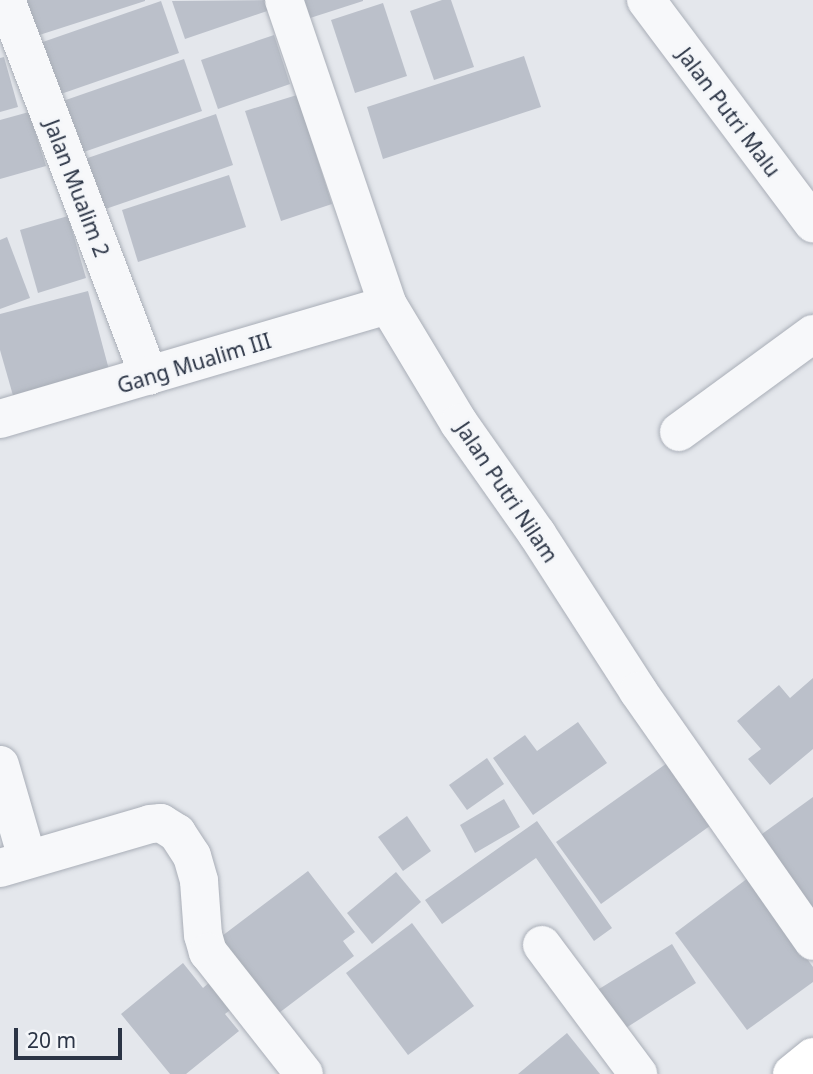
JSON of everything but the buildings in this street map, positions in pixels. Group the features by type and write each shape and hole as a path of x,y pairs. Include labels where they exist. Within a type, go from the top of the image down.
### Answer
{"main road":[{"path":"792,1074 813,1057"}],"street":[{"name":"Jalan Mualim 2","path":"6,0 149,376"},
{"name":"Jalan Putri Nilam","path":"284,0 388,305 459,423 537,534 638,691 813,941"},
{"name":"Jalan Putri Malu","path":"646,0 813,223"},
{"name":"Gang Mualim III","path":"0,419 388,305"},
{"path":"679,432 813,334"},
{"path":"0,765 13,863 169,828 188,848 199,881 203,935 208,952 304,1074"},
{"path":"542,945 638,1074"}]}
